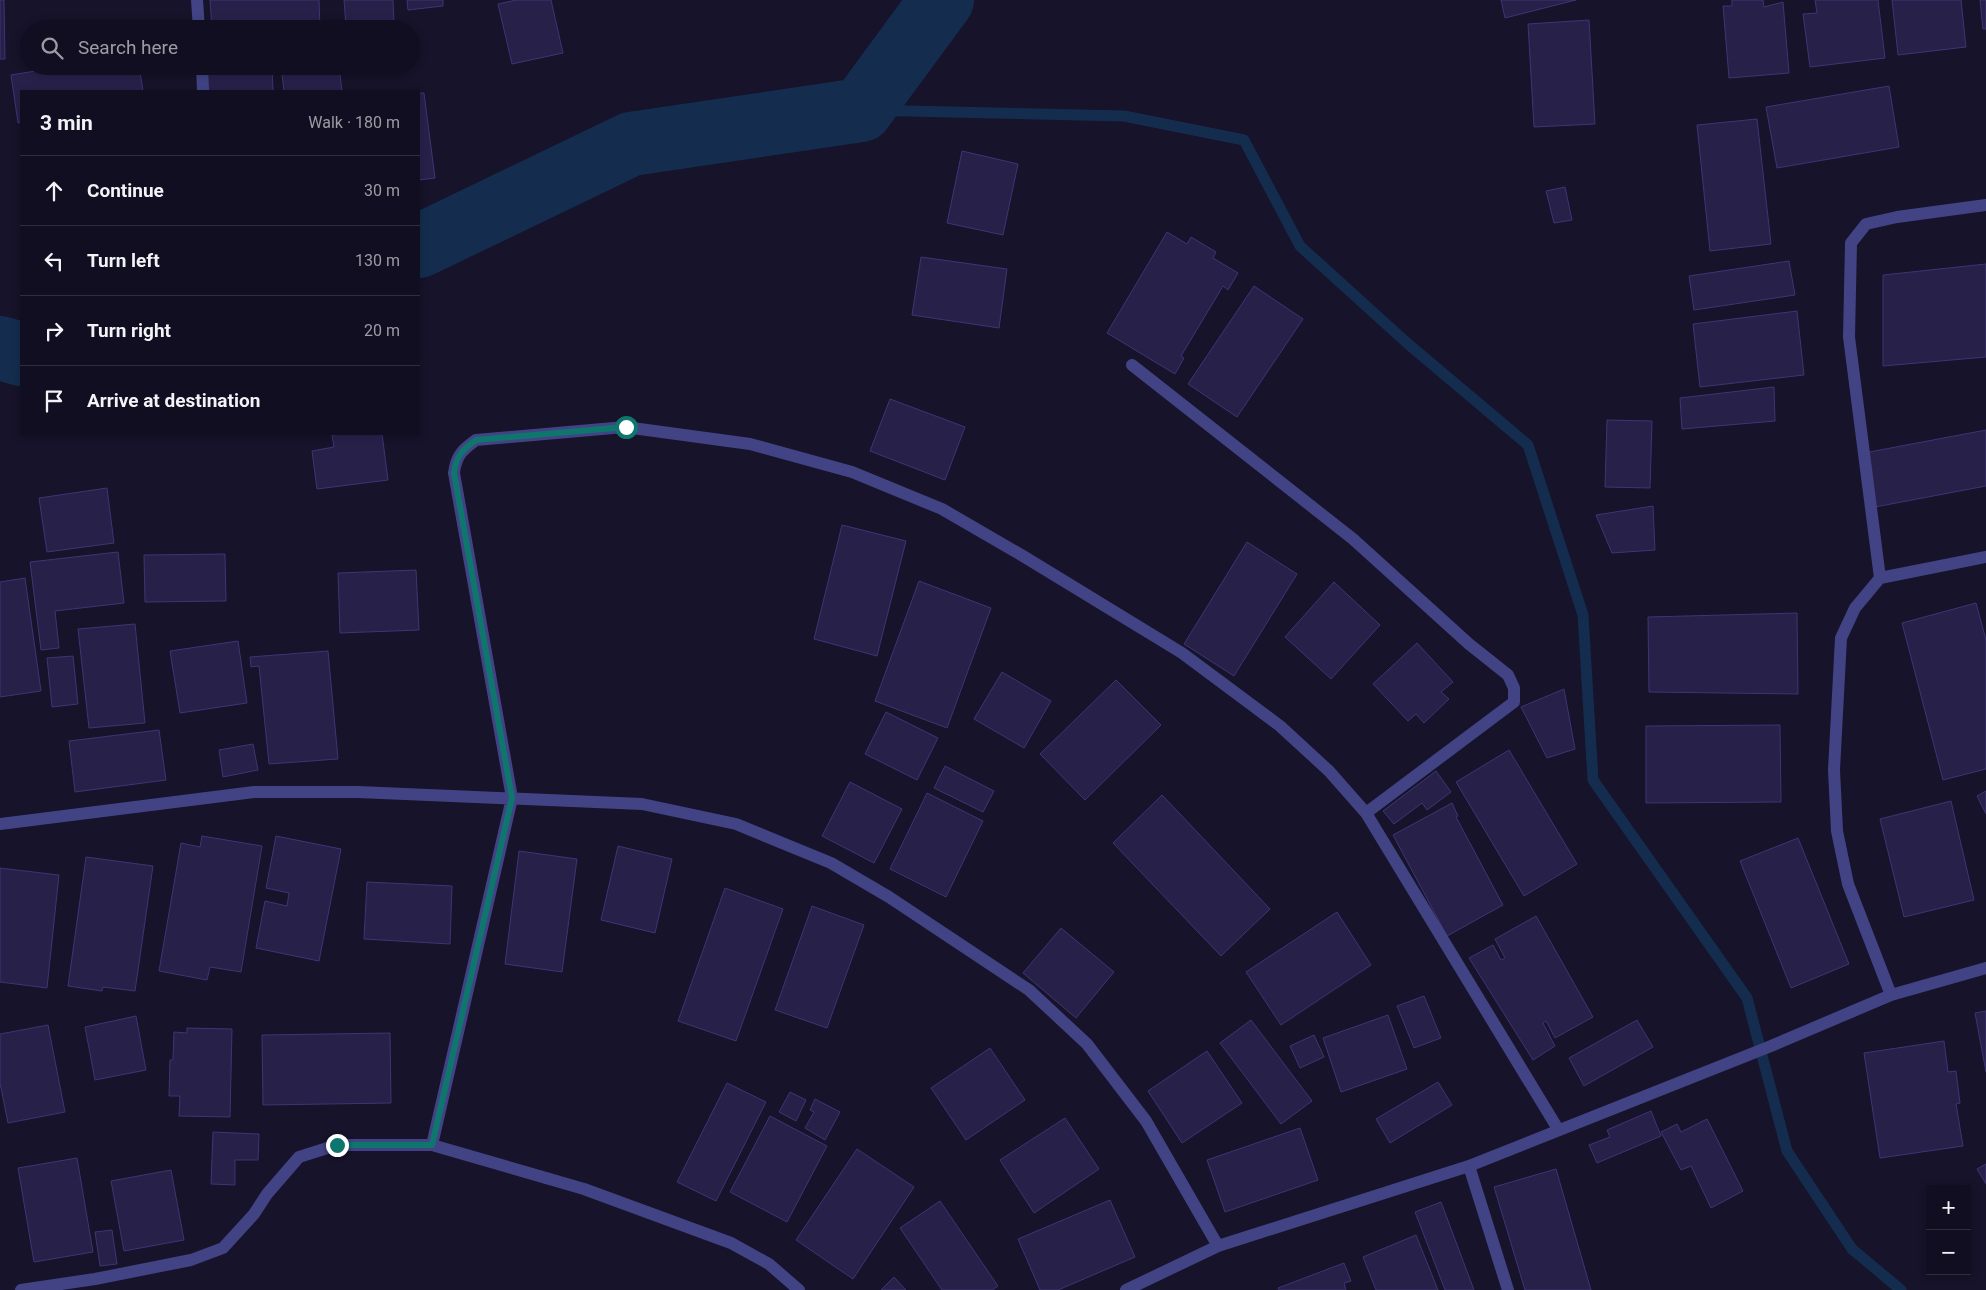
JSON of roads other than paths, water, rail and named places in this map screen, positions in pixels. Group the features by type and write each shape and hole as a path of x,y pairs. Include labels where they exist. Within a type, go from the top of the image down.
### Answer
{"street":[{"path":"198,0 199,20"},
{"path":"202,75 203,90"},
{"path":"1880,578 1849,337 1851,243 1866,224 1897,217 1986,206"},
{"path":"1132,365 1353,539 1469,644 1508,675 1514,688 1514,702 1366,813"},
{"path":"432,1145 512,798 454,473 456,461 460,452 476,440 626,427 750,444 852,472 942,510 1023,556 1182,653 1280,726 1328,771 1366,813 1558,1129"},
{"path":"1891,995 1848,884 1837,831 1834,770 1841,638 1855,608 1880,578 1986,557"},
{"path":"0,824 254,792 358,792 642,804 736,824 831,863 889,897 1029,990 1086,1044 1146,1121 1218,1246"},
{"path":"1126,1290 1218,1246 1469,1166 1558,1129 1771,1046 1891,995 1986,968"},
{"path":"21,1290 95,1285 191,1260 223,1248 254,1214 267,1194 299,1157 337,1145 432,1145 584,1189 731,1242 770,1264 799,1290"},
{"path":"1469,1166 1508,1290"}],"waterway":[{"path":"420,246 631,144 861,110 942,0"},
{"path":"861,110 1124,116 1244,140 1300,246 1407,343 1528,445 1583,615 1593,780 1747,998 1787,1151 1852,1249 1901,1290"},
{"path":"0,348 20,354"}]}
